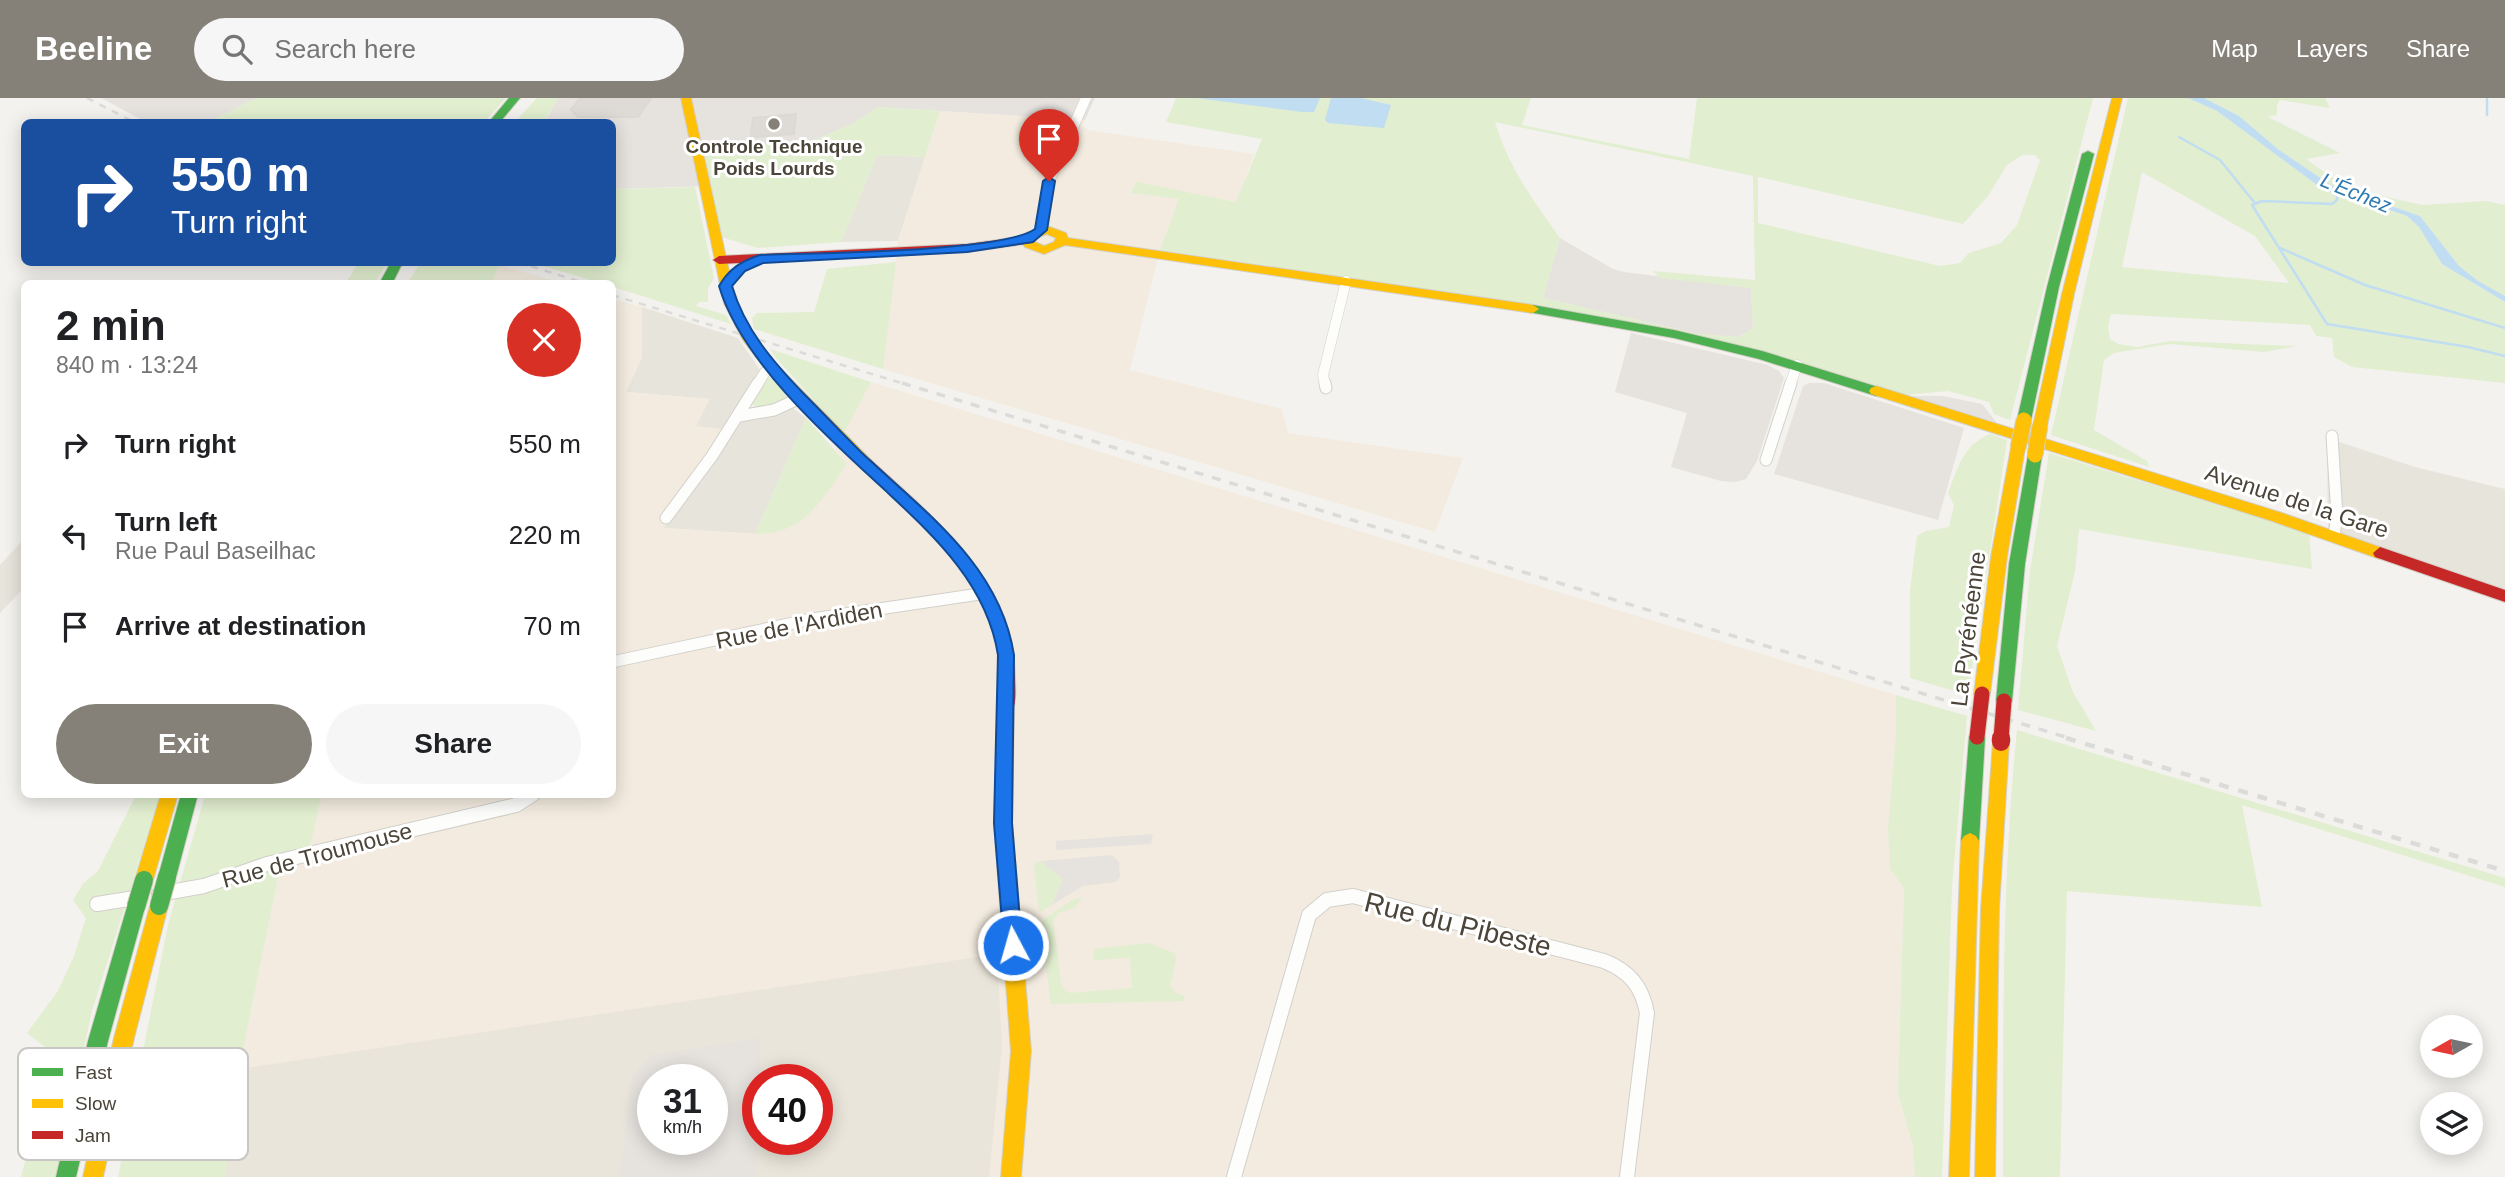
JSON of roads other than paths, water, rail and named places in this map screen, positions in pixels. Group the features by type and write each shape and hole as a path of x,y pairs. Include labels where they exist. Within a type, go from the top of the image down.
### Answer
{"main road":[{"path":"497,119 515,98"},
{"path":"508,119 527,98"},
{"path":"686,98 725,286 730,303 748,337 772,368 856,455 944,536 986,593 1002,634 1007,679 1003,823 1021,1051 1011,1177"},
{"name":"La Pyrénéenne","path":"1959,1177 1965,901 1977,737 2000,557 2018,448 2053,287 2102,98"},
{"name":"La Pyrénéenne","path":"1985,1177 1990,909 2004,701 2017,564 2040,426 2068,294 2117,98"},
{"path":"719,260 967,248 1035,235"},
{"name":"Avenue de la Gare","path":"1035,235 1032,247 1043,251 1056,248 1062,241 1540,310 1674,334 1797,365 2334,536 2505,596"},
{"path":"725,286 740,268 760,259"},
{"path":"96,1048 169,798"},
{"path":"122,1048 189,798"}],"street":[{"path":"1035,235 1049,181 1086,98"},
{"path":"1326,388 1323,374 1346,281"},
{"path":"1766,460 1797,365"},
{"path":"666,518 739,416 765,372 772,368"},
{"path":"739,416 775,410 800,398"},
{"path":"2332,436 2337,516 2334,536"},
{"name":"Rue de l'Ardiden","path":"616,661 812,619 986,593"},
{"name":"Rue de Troumouse","path":"97,904 204,886 267,864 516,805 527,798"},
{"name":"Rue du Pibeste","path":"1234,1177 1309,915 1327,900 1353,896 1604,961 1619,966 1629,974 1645,997 1647,1013 1627,1177"}],"water":[{"path":"1197,98 1320,98 1314,112 1302,112"},
{"path":"1331,98 1361,98 1391,105 1384,128 1328,123 1325,120"},
{"path":"2188,98 2204,98 2239,116 2279,150 2331,185 2420,216 2459,266 2478,281 2505,296 2505,302 2442,264 2419,227 2407,216 2317,185 2217,111"}],"waterway":[{"path":"2487,98 2487,115"},
{"path":"2179,137 2220,160 2254,202"},
{"name":"L'Échez","path":"2329,189 2337,196 2337,200 2332,204 2262,201 2252,205 2327,324 2468,347 2505,356"},
{"path":"2280,248 2365,285 2505,328"}],"railway":[{"path":"87,98 128,119"},
{"path":"531,266 574,280"},
{"path":"616,296 908,385"},
{"path":"902,383 2072,739"},
{"path":"2066,738 2505,871"}],"place":[{"name":"Controle Technique Poids Lourds","path":"774,124"}]}
